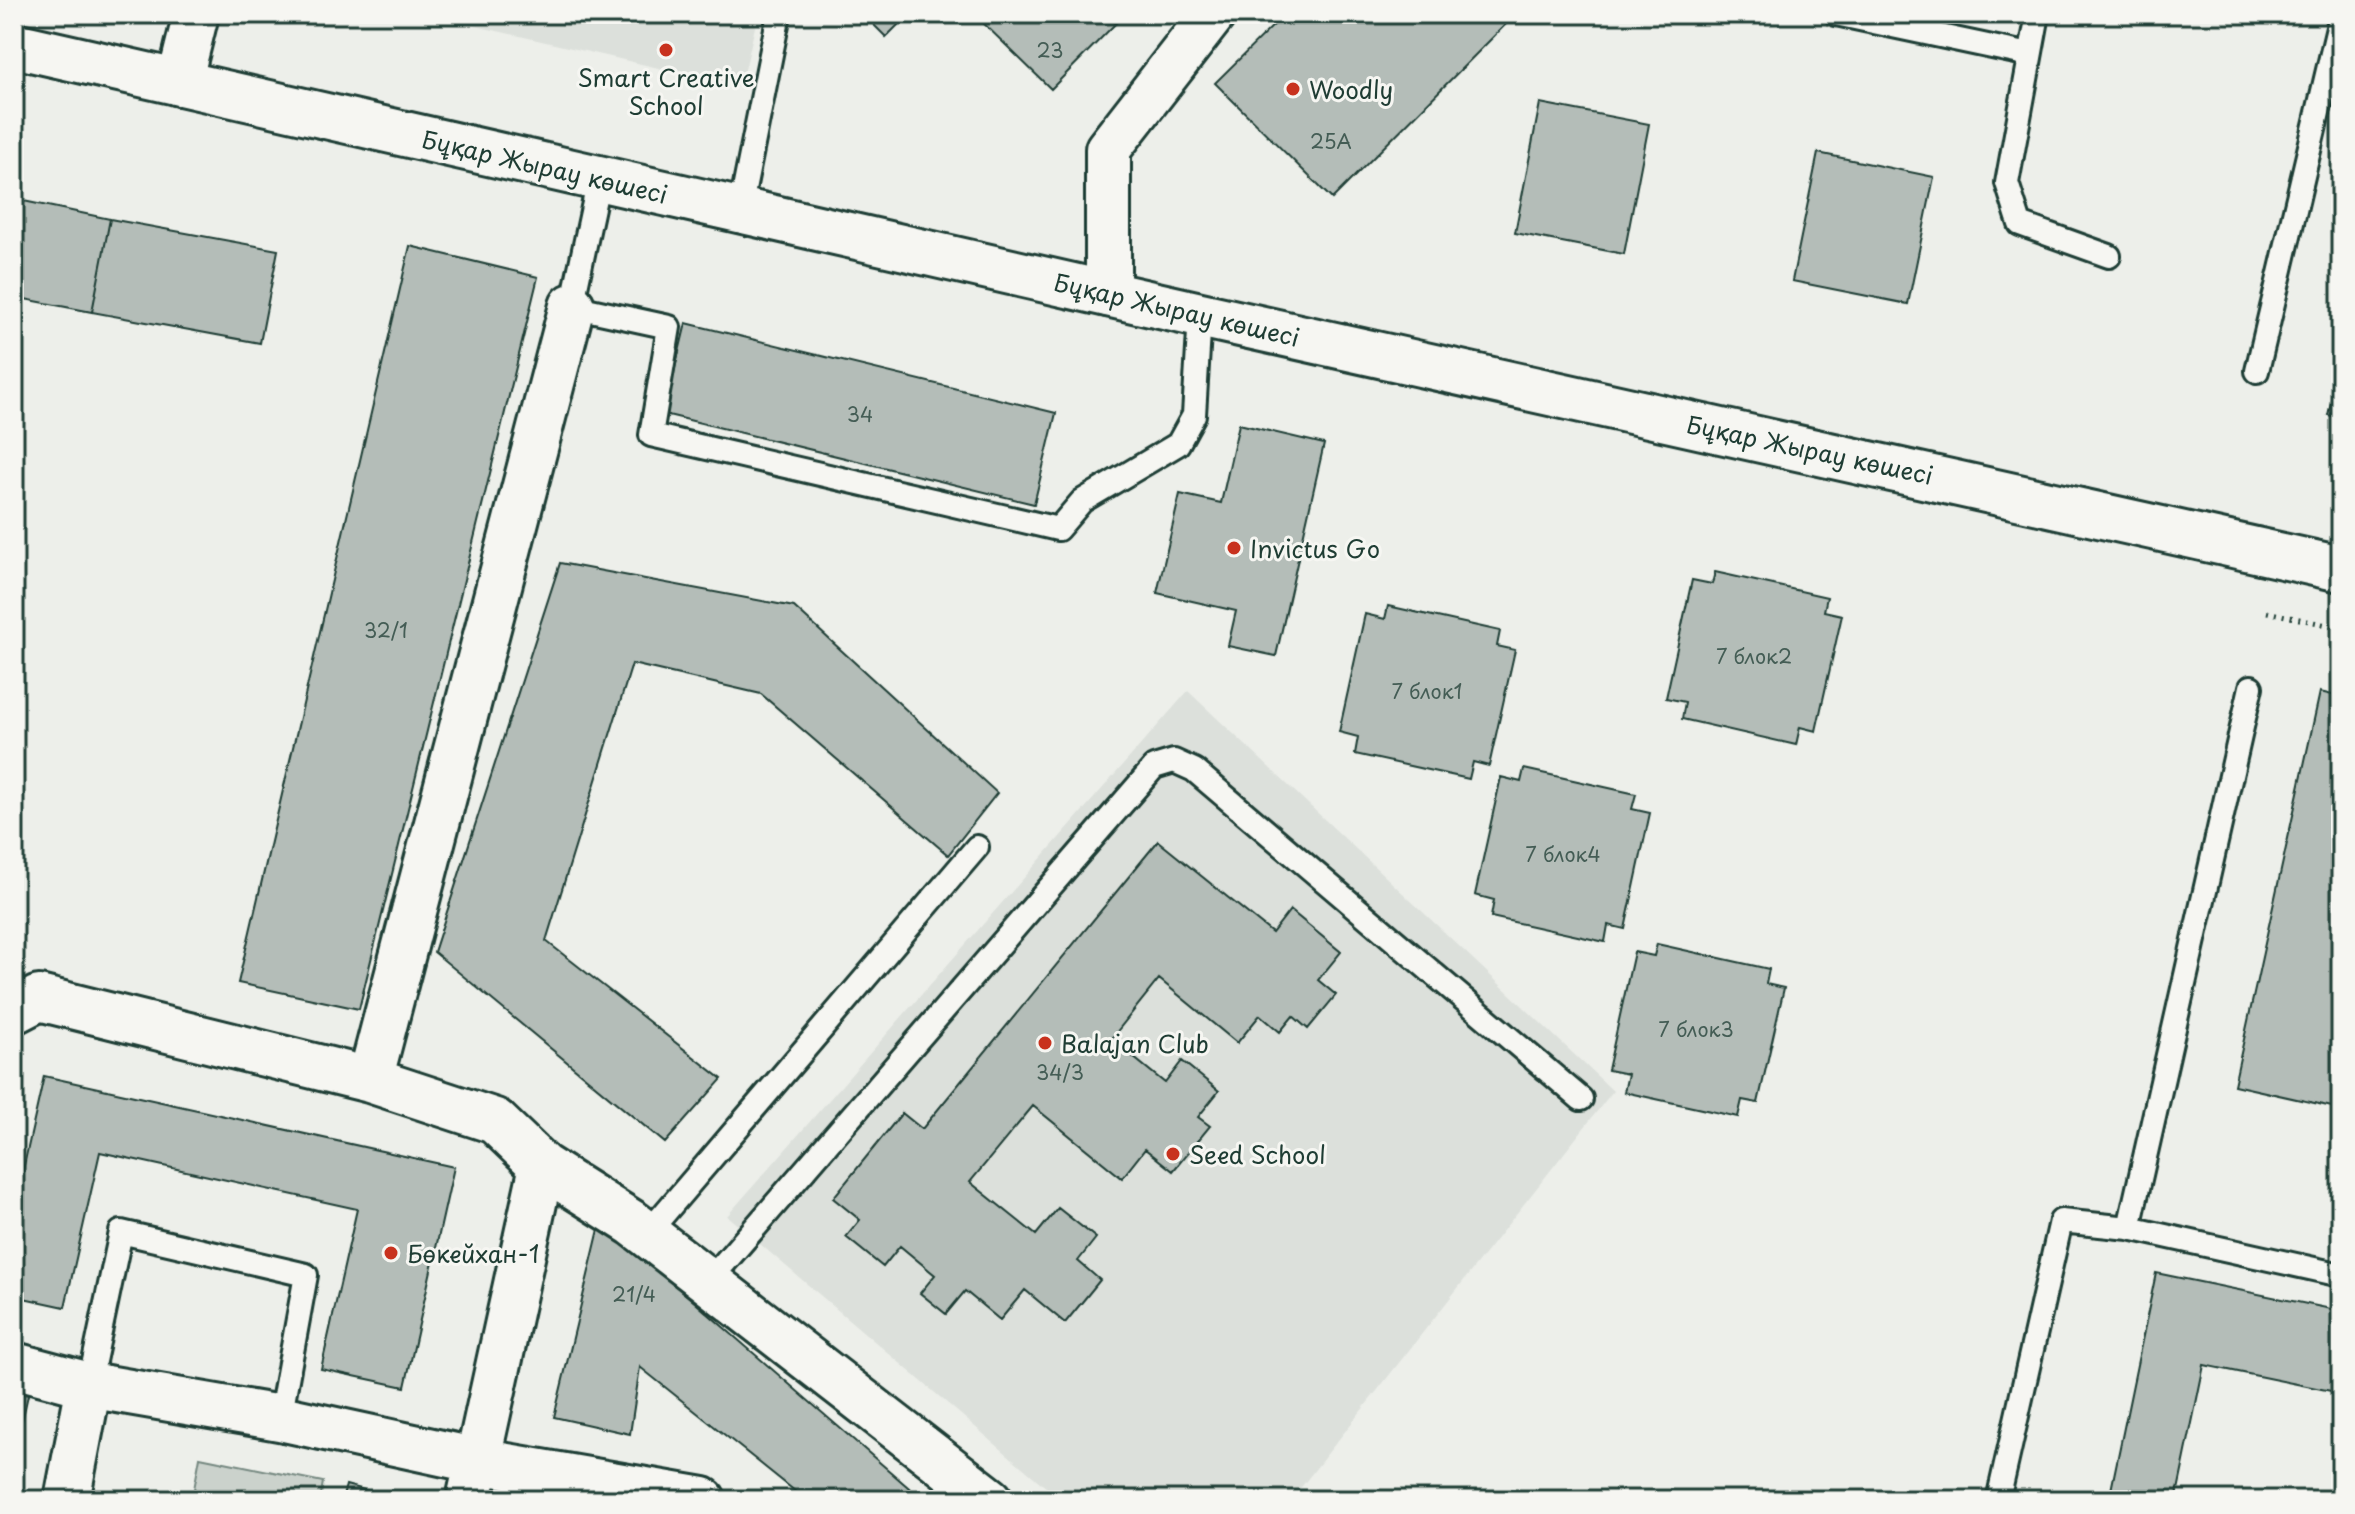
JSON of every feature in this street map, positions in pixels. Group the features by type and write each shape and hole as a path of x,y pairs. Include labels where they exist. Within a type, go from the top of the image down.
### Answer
{"street":[{"path":"179,83 196,14"},
{"path":"1108,294 1108,149 1213,14"},
{"name":"Бұқар Жырау көшесі","path":"14,45 1200,315 2341,569"},
{"path":"370,1080 572,306"},
{"path":"14,1011 39,998 370,1080 495,1121 542,1166 646,1235 990,1500"},
{"path":"474,1481 542,1166"},
{"path":"14,1365 89,1385 280,1418 474,1481 703,1500"},
{"path":"67,1500 89,1385"}],"lane":[{"path":"740,210 779,14"},
{"path":"1836,14 2030,55"},
{"path":"2038,14 2007,183 2011,201 2020,224 2109,256"},
{"path":"2257,371 2341,15"},
{"path":"599,179 572,306 669,327 651,435 1058,529 1082,501 1178,444 1194,415 1200,315"},
{"path":"2129,1228 2251,687"},
{"path":"707,1283 1154,767 1174,761 1194,770 1581,1099"},
{"path":"646,1235 977,847"},
{"path":"1998,1500 2058,1224 2065,1219 2129,1228 2341,1275"},
{"path":"89,1385 121,1232 306,1275 280,1418"}],"path":[{"path":"2267,612 2341,628"}],"shaded area":[{"name":"Smart Creative School","path":"424,14 758,14 741,87"},
{"name":"Seed School","path":"1188,691 1613,1091 1291,1500 1061,1500 727,1216"},
{"path":"200,1457 323,1482 320,1500 192,1500"}],"building":[{"path":"863,14 909,14 886,37"},
{"path":"974,14 1125,14 1051,89"},
{"path":"1285,14 1516,14 1332,199 1215,83"},
{"path":"1540,103 1649,124 1624,254 1515,233"},
{"path":"1818,153 1934,177 1908,304 1792,281"},
{"path":"14,199 110,219 92,312 14,297"},
{"path":"110,219 278,250 260,343 92,312"},
{"path":"410,246 538,277 359,1009 238,983"},
{"path":"686,323 1056,413 1034,504 664,414"},
{"path":"2341,359 2341,418 2328,415"},
{"name":"Invictus Go","path":"1239,424 1324,444 1276,656 1228,646 1236,611 1157,593 1180,494 1221,503"},
{"path":"560,563 794,607 997,793 948,855 761,694 632,664 546,941 722,1079 665,1143 434,952"},
{"path":"1715,572 1827,597 1824,611 1842,615 1816,731 1800,727 1796,745 1682,719 1685,702 1666,698 1692,580 1712,584"},
{"path":"1388,606 1500,631 1497,646 1515,650 1489,766 1473,762 1469,779 1355,754 1358,737 1339,732 1365,614 1385,619"},
{"path":"2320,692 2341,697 2341,1109 2234,1085"},
{"path":"1524,769 1636,794 1632,809 1650,813 1625,929 1608,925 1605,942 1491,917 1494,900 1475,895 1501,777 1521,782"},
{"path":"1158,841 1272,933 1290,910 1341,952 1318,980 1336,995 1308,1029 1293,1016 1280,1032 1260,1015 1237,1043 1159,979 1111,1039 1165,1083 1182,1061 1219,1091 1198,1117 1210,1126 1173,1171 1145,1149 1122,1178 1033,1106 970,1182 1036,1235 1058,1208 1096,1238 1078,1261 1100,1280 1065,1323 1025,1290 1000,1320 965,1291 946,1314 920,1293 935,1275 900,1246 883,1267 846,1237 860,1220 833,1198 902,1113 922,1129"},
{"path":"1657,944 1769,969 1766,984 1784,988 1758,1103 1742,1100 1738,1117 1624,1092 1628,1074 1608,1070 1634,952 1654,956"},
{"name":"Бөкейхан-1","path":"44,1076 454,1167 405,1387 321,1369 357,1209 100,1152 65,1307 14,1296 14,1210"},
{"path":"601,1221 923,1500 806,1500 640,1367 630,1434 554,1417"},
{"path":"2156,1273 2341,1311 2341,1393 2204,1365 2176,1500 2109,1500"},
{"path":"14,1392 28,1395 14,1456"},
{"path":"346,1485 402,1500 342,1500"}],"place":[{"name":"Smart Creative School","path":"666,50"},
{"name":"Woodly","path":"1293,89"},
{"name":"Invictus Go","path":"1234,548"},
{"name":"Balajan Club","path":"1045,1043"},
{"name":"Seed School","path":"1173,1154"},
{"name":"Бөкейхан-1","path":"391,1253"}]}
